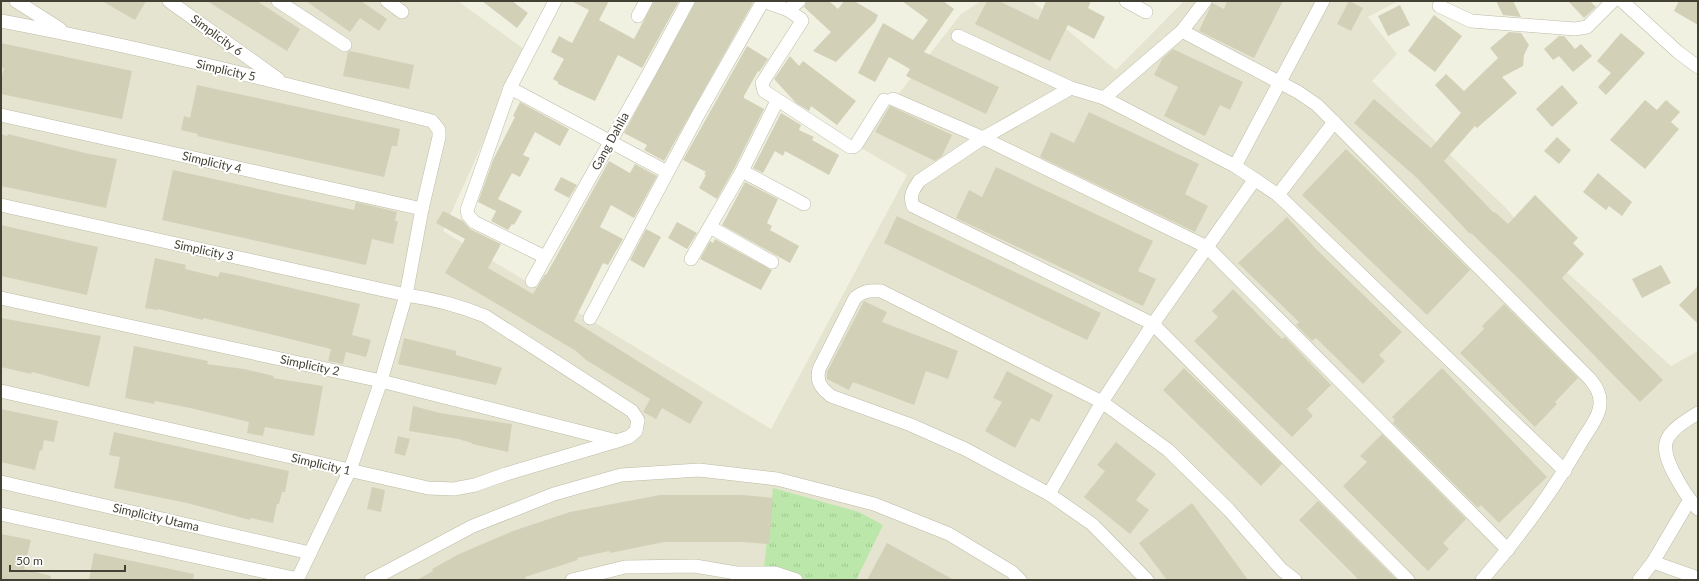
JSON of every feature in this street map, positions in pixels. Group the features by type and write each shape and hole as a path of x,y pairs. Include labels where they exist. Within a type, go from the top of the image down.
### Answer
{"street":[{"path":"16,1 66,33"},
{"name":"Simplicity 6","path":"169,1 284,84"},
{"path":"278,1 345,45"},
{"path":"387,1 402,12"},
{"path":"545,258 474,222 468,215 467,210 510,88 555,1"},
{"path":"638,16 646,1"},
{"name":"Gang Dahlia","path":"532,281 649,74 688,1"},
{"path":"590,318 668,172 763,1 788,10 802,21 762,83 764,91 847,146 853,147 889,100 982,138 1207,247 1508,550"},
{"path":"788,10 799,1"},
{"path":"1126,1 1146,12"},
{"path":"1104,98 1182,31 1205,1"},
{"path":"1235,166 1323,1"},
{"path":"1439,6 1471,21 1575,29 1587,27 1598,18 1613,1"},
{"path":"1622,1 1678,52 1698,67"},
{"name":"Simplicity 5","path":"1,21 66,33 284,84 432,121 439,130 439,137 422,209"},
{"path":"1182,31 1280,83 1317,105 1590,379 1598,390 1600,400 1597,414 1565,471 1528,525 1482,580"},
{"path":"958,36 1071,88 1104,98 1256,178 1278,195 1565,471"},
{"path":"510,88 668,172"},
{"path":"1071,88 982,138 919,182 913,190 910,198 913,206 922,212 1153,324 1408,580"},
{"path":"691,259 742,171 778,101"},
{"name":"Simplicity 4","path":"1,115 422,209"},
{"path":"1278,195 1334,122"},
{"path":"742,171 804,204"},
{"path":"1049,494 1102,402 1153,324 1256,178"},
{"name":"Simplicity 3","path":"1,205 406,295 443,300 485,316 632,411 638,420 636,431"},
{"path":"1,514 298,579 350,470 381,380 406,295 422,209"},
{"path":"710,227 772,262"},
{"path":"1147,580 1092,524 1049,494 965,449 911,425 831,396 822,388 817,378 819,369 855,298 862,292 872,290 881,292 1102,402 1168,450 1229,510 1283,575 1295,580"},
{"name":"Simplicity 2","path":"1,298 381,380 617,441"},
{"name":"Simplicity 1","path":"1,391 428,488 454,489 475,484 617,441 629,437 636,431"},
{"path":"1639,580 1694,505 1668,464 1665,444 1671,432 1683,422 1698,413"},
{"path":"371,580 473,526 554,494 621,474 699,470 777,479 874,504 949,534 1012,572 1020,580"},
{"name":"Simplicity Utama","path":"1,482 310,553"},
{"path":"1653,562 1698,578"},
{"path":"572,580 625,568 695,566 736,573 775,573 796,580"},
{"path":"736,573 750,580"}],"shaded area":[{"path":"1,1 458,1 525,50 443,231 771,429 907,175 858,146 961,14 981,1 1032,1 1116,70 1184,1 1398,1 1368,17 1397,54 1372,81 1505,207 1542,250 1671,366 1698,351 1698,580 1,580"}],"green space":[{"path":"773,488 859,512 883,525 856,580 809,580 764,567"}],"building":[{"path":"102,1 146,1 135,20"},
{"path":"207,1 257,1 300,29 287,51"},
{"path":"306,1 361,1 387,19 379,31 360,18 350,32"},
{"path":"482,1 512,1 528,13 517,28"},
{"path":"571,1 609,1 599,20 634,39 654,1 679,1 642,68 618,55 595,101 558,84 558,82 553,79 564,59 551,52 559,36 572,43 589,10"},
{"path":"696,1 754,1 664,161 644,150 647,145 624,133"},
{"path":"807,1 829,1 838,9 844,1 854,1 878,15 875,22 836,62 813,51 831,32 804,7"},
{"path":"902,1 943,1 954,9 924,52 999,87 986,114 906,76 910,69 889,57 875,82 858,73 883,23 913,40 928,20"},
{"path":"987,1 999,1 1038,20 1046,1 1091,1 1088,8 1105,17 1094,39 1068,25 1050,61 975,24"},
{"path":"1227,1 1283,1 1254,58 1199,31 1212,3 1224,9"},
{"path":"1349,1 1363,8 1351,31 1337,24"},
{"path":"1496,1 1513,1 1521,17 1503,15"},
{"path":"1568,1 1590,1 1596,7 1584,18"},
{"path":"1679,1 1698,1 1698,25 1674,11"},
{"path":"1400,5 1410,25 1388,36 1378,16"},
{"path":"1434,15 1462,36 1435,72 1408,51"},
{"path":"1509,32 1521,33 1529,45 1524,55 1523,66 1502,77 1517,93 1477,128 1475,126 1444,161 1494,213 1495,212 1508,224 1535,195 1578,238 1573,243 1584,254 1562,278 1663,380 1640,402 1521,281 1471,233 1470,234 1417,178 1354,123 1374,99 1431,148 1461,113 1435,85 1446,74 1464,91 1498,58 1490,48"},
{"path":"1621,33 1645,53 1606,95 1598,87 1611,73 1597,61"},
{"path":"1559,36 1564,36 1575,49 1581,44 1592,56 1573,72 1559,56 1553,60 1544,49"},
{"path":"1,43 132,71 122,119 1,94 1,80 4,68 1,67"},
{"path":"747,46 768,59 759,72 758,71 744,96 744,98 764,109 717,199 699,188 706,175 704,174 706,172 683,160"},
{"path":"1173,49 1243,82 1230,110 1220,105 1205,136 1164,116 1178,87 1154,75 1162,59"},
{"path":"350,51 414,65 409,89 343,76 348,52"},
{"path":"790,56 799,66 803,61 856,101 837,125 811,106 809,111 796,103 774,79"},
{"path":"197,85 400,129 397,146 392,146 384,177 197,136 198,134 181,130 184,116 190,118"},
{"path":"1562,85 1578,103 1552,127 1536,109"},
{"path":"1645,100 1657,110 1666,100 1680,112 1671,122 1679,129 1645,169 1610,140"},
{"path":"520,102 569,129 560,146 535,132 523,155 530,158 520,177 512,173 498,199 522,211 514,225 512,224 508,230 491,221 496,211 478,202 493,160 515,117 513,116"},
{"path":"890,106 952,135 942,156 935,161 875,132"},
{"path":"1089,112 1199,164 1185,194 1208,206 1195,232 1040,157 1051,132 1074,143"},
{"path":"781,113 801,125 799,130 814,137 812,140 839,155 829,175 785,151 783,156 775,151 763,173 753,168"},
{"path":"1,134 7,136 8,134 85,153 117,159 106,208 1,186"},
{"path":"1557,137 1571,150 1559,164 1544,151"},
{"path":"1346,149 1470,270 1427,315 1302,195"},
{"path":"609,161 630,173 635,164 657,176 634,218 611,205 600,227 623,239 608,265 603,263 574,321 703,402 690,424 662,408 656,419 643,412 650,399 586,360 576,351 445,273 465,239 436,223 443,211 463,221 470,229 501,244 488,268 533,294 545,274 546,275"},
{"path":"996,167 1153,241 1138,271 1156,279 1143,306 956,218 969,190 982,197"},
{"path":"173,170 354,210 356,202 397,212 395,221 398,221 393,244 372,239 366,265 162,220"},
{"path":"1598,173 1632,202 1622,216 1609,206 1606,210 1583,192"},
{"path":"561,177 577,185 569,198 554,190"},
{"path":"745,182 778,199 767,223 772,226 770,230 799,246 790,263 722,225"},
{"path":"897,216 1101,313 1087,340 884,243"},
{"path":"1287,217 1317,250 1402,332 1379,355 1385,361 1363,384 1316,338 1312,341 1296,325 1299,322 1238,263"},
{"path":"677,222 697,233 687,249 668,238"},
{"path":"1,225 98,247 87,295 1,276"},
{"path":"646,229 661,237 644,268 630,260"},
{"path":"715,239 772,270 761,290 700,259 710,241 713,243"},
{"path":"155,258 186,265 185,269 218,277 220,272 236,275 360,304 352,335 371,340 366,357 346,352 343,364 328,361 331,349 203,318 203,320 158,309 145,308"},
{"path":"1661,265 1671,283 1642,298 1632,279"},
{"path":"1698,286 1698,324 1679,305"},
{"path":"1233,289 1282,339 1285,337 1331,385 1307,409 1313,416 1292,437 1194,341 1218,317 1212,311"},
{"path":"864,301 887,312 882,322 958,351 948,379 926,371 914,405 853,382 849,390 827,379 827,372"},
{"path":"1504,304 1578,378 1555,402 1557,404 1535,427 1460,353 1484,329 1482,326"},
{"path":"1,318 101,336 89,387 32,372 31,374 1,367"},
{"path":"404,338 456,351 456,355 502,368 496,385 398,364"},
{"path":"134,346 208,361 207,364 244,369 274,376 273,378 323,386 314,436 265,427 263,436 247,433 249,422 155,401 154,404 125,398"},
{"path":"1184,368 1282,464 1261,486 1163,390"},
{"path":"1442,368 1547,477 1499,523 1481,505 1478,508 1393,423 1395,420 1392,417"},
{"path":"1007,371 1053,395 1039,422 1031,418 1015,448 985,431 1002,402 993,398"},
{"path":"413,406 440,413 512,424 508,452 472,444 458,439 409,431"},
{"path":"1,409 58,421 54,442 44,440 42,451 40,450 35,470 1,462"},
{"path":"114,432 289,471 285,492 282,492 279,504 277,504 273,523 251,518 250,520 187,503 114,488 120,457 109,455"},
{"path":"1382,434 1466,519 1443,543 1449,549 1428,571 1343,486 1367,462 1360,456"},
{"path":"398,436 410,439 405,456 394,453"},
{"path":"1116,442 1156,474 1136,500 1149,510 1130,534 1084,497 1105,471 1097,465"},
{"path":"372,487 385,490 381,512 367,509"},
{"path":"660,495 743,495 773,498 769,544 741,542 664,542 577,558 578,560 525,577 526,580 417,580 433,571 432,569 459,554 513,531 570,512"},
{"path":"1318,501 1397,580 1359,580 1299,520"},
{"path":"1192,503 1248,580 1167,580 1139,543"},
{"path":"1,534 31,540 24,569 51,576 50,580 1,580"},
{"path":"887,543 907,554 954,580 867,580"},
{"path":"94,553 194,574 193,580 89,580"}]}
